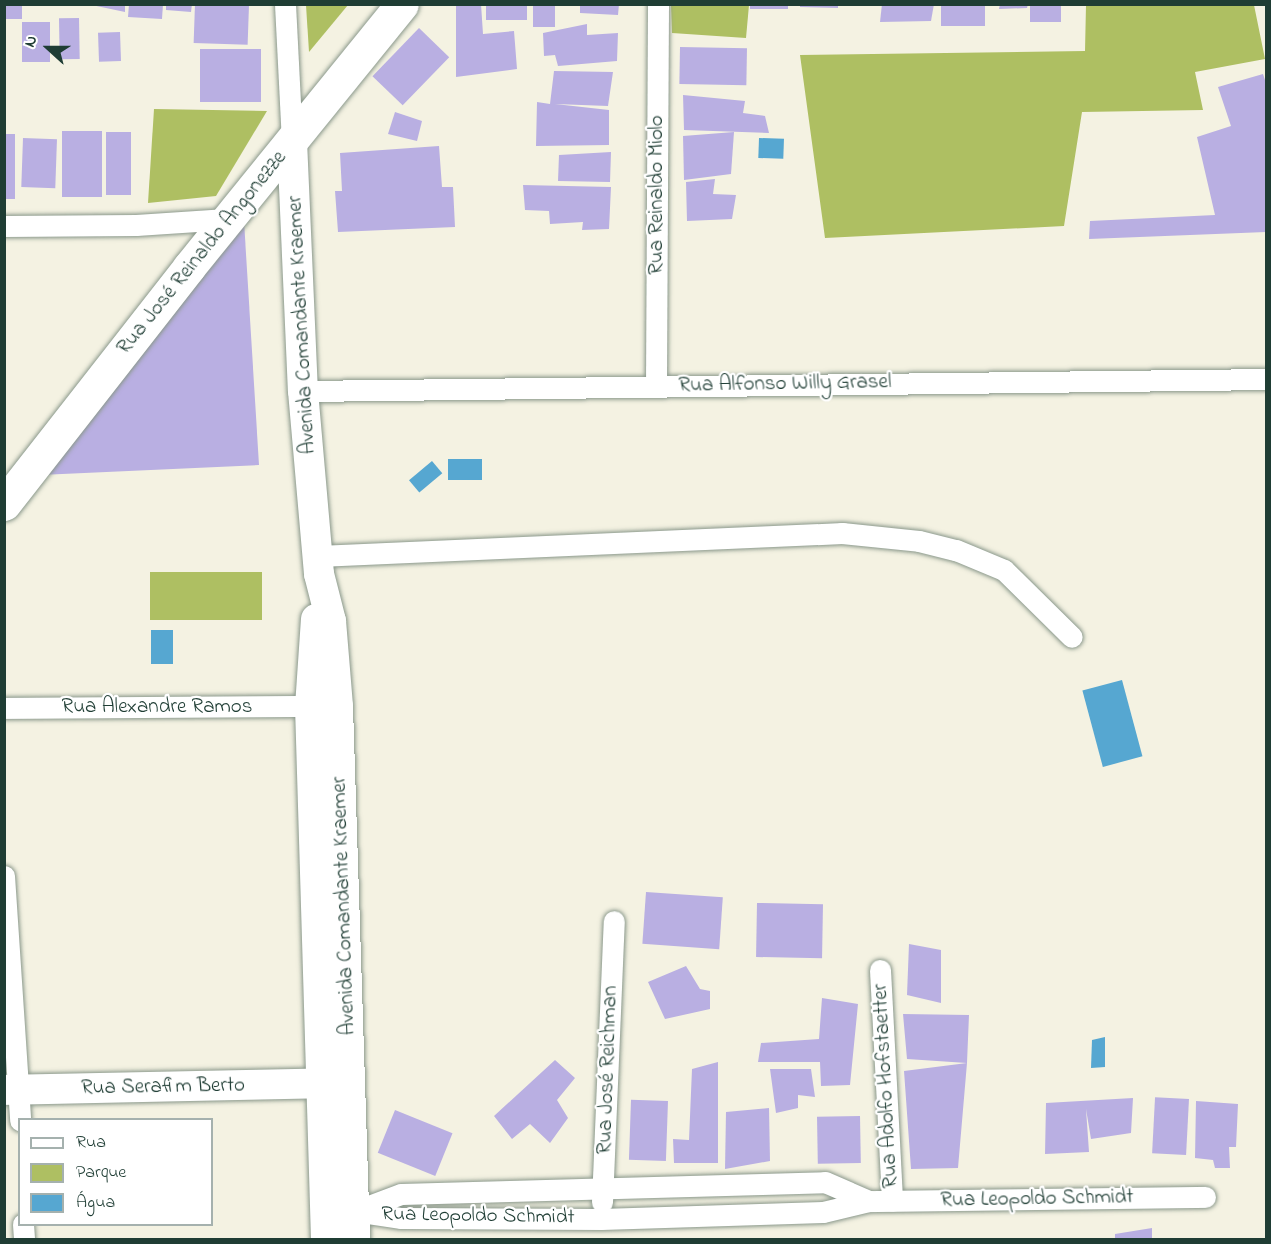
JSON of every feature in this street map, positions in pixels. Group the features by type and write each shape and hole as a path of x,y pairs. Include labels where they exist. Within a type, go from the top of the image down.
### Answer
{"main road":[{"name":"Rua José Reinaldo Angonezze","path":"4,504 227,219 402,4"},
{"name":"Avenida Comandante Kraemer","path":"292,141 303,391 319,565 331,621 324,706 328,817 347,954 326,1227"},
{"name":"Avenida Comandante Kraemer","path":"328,817 316,955 355,1225"},
{"path":"316,955 347,954"},
{"name":"Rua Serafim Berto","path":"12,1090 336,1083"}],"street":[{"name":"Avenida Comandante Kraemer","path":"285,4 292,141"},
{"name":"Rua Reinaldo Miolo","path":"656,386 658,4"},
{"path":"4,226 136,225 227,219"},
{"name":"Rua Alfonso Willy Grasel","path":"303,391 1266,379"},
{"path":"319,565 842,533 908,540 956,550 1004,570 1072,637"},
{"name":"Rua Alexandre Ramos","path":"4,708 324,706"},
{"path":"4,876 12,1090 20,1118"},
{"name":"Rua José Reichman","path":"601,1219 614,921"},
{"name":"Rua Adolfo Hofstaetter","path":"880,970 892,1201"},
{"name":"Rua Leopoldo Schmidt","path":"355,1225 401,1194 825,1182 869,1201"},
{"name":"Rua Leopoldo Schmidt","path":"355,1225 401,1218 601,1219 823,1212 869,1201 1206,1197"},
{"path":"326,1227 355,1225"}],"green space":[{"path":"306,5 348,5 309,52"},
{"path":"671,5 749,5 746,38 672,33"},
{"path":"1086,5 1254,5 1265,59 1195,72 1203,110 1082,112 1064,226 825,238 800,55 1085,51"},
{"path":"154,109 267,111 216,196 148,203"},
{"path":"150,572 262,572 262,620 150,620"}],"water":[{"path":"759,138 784,139 783,159 758,158"},
{"path":"448,459 482,459 482,480 448,480"},
{"path":"432,461 442,473 419,493 409,480"},
{"path":"151,630 173,630 173,664 151,664"},
{"path":"1122,680 1142,756 1103,767 1082,691"},
{"path":"1105,1037 1105,1067 1091,1068 1092,1040"}],"building":[{"path":"4,4 22,4 22,19 4,19"},
{"path":"87,4 125,4 125,12"},
{"path":"129,4 163,4 162,19 128,17"},
{"path":"166,4 192,4 191,12 166,10"},
{"path":"195,4 249,6 248,45 194,43"},
{"path":"456,4 481,4 483,34 514,31 517,69 456,77"},
{"path":"486,4 527,4 527,20 486,20"},
{"path":"533,4 555,4 555,27 533,27"},
{"path":"580,4 619,4 618,15 580,13"},
{"path":"750,4 788,4 788,9 750,9"},
{"path":"800,4 838,4 838,8 800,7"},
{"path":"882,4 934,4 931,21 880,22"},
{"path":"1000,4 1028,4 1027,8 999,9"},
{"path":"1030,4 1061,4 1061,22 1030,22"},
{"path":"941,5 985,5 985,26 941,26"},
{"path":"59,18 79,18 80,59 60,59"},
{"path":"22,22 50,22 50,62 22,62"},
{"path":"587,24 587,35 618,33 617,61 558,66 555,55 544,56 543,33"},
{"path":"419,28 449,57 403,105 372,76"},
{"path":"120,32 121,61 99,62 98,33"},
{"path":"680,47 747,48 746,85 679,84"},
{"path":"200,49 261,49 261,102 200,102"},
{"path":"554,71 613,72 608,106 555,104 609,110 609,145 536,146 537,102 550,104"},
{"path":"1263,74 1266,83 1266,232 1089,239 1090,221 1215,215 1197,137 1231,126 1218,87"},
{"path":"683,95 745,101 743,113 765,116 769,133 684,130"},
{"path":"395,112 422,121 417,141 388,134"},
{"path":"62,131 102,131 102,197 62,197"},
{"path":"106,132 131,132 131,195 106,195"},
{"path":"734,132 731,174 684,180 683,136"},
{"path":"4,134 15,134 15,199 4,199"},
{"path":"23,138 57,139 55,188 21,187"},
{"path":"439,146 442,187 453,187 455,227 338,232 335,191 342,191 340,153"},
{"path":"611,152 610,182 558,181 559,155"},
{"path":"715,179 713,194 736,195 732,219 687,221 686,182"},
{"path":"523,185 611,187 609,229 582,230 583,222 550,224 549,211 525,210"},
{"path":"244,221 259,465 40,475"},
{"path":"646,892 723,897 719,949 642,944"},
{"path":"757,903 823,904 822,958 756,957"},
{"path":"909,944 941,950 941,1003 907,995"},
{"path":"686,966 700,989 710,991 710,1009 665,1019 648,982"},
{"path":"822,998 858,1004 850,1085 821,1086 820,1062 758,1062 761,1043 819,1039"},
{"path":"903,1014 969,1015 967,1063 907,1059"},
{"path":"555,1060 575,1078 557,1100 568,1118 550,1143 530,1124 512,1139 494,1116"},
{"path":"718,1062 718,1163 674,1163 673,1139 689,1140 692,1069"},
{"path":"967,1063 958,1168 911,1169 904,1071"},
{"path":"770,1069 811,1069 815,1097 798,1095 798,1108 776,1113"},
{"path":"1155,1097 1189,1099 1186,1155 1152,1153"},
{"path":"1133,1098 1131,1133 1091,1139 1086,1109 1089,1152 1045,1154 1046,1103"},
{"path":"631,1100 668,1101 666,1161 629,1160"},
{"path":"1196,1101 1238,1104 1236,1147 1229,1147 1230,1168 1215,1168 1213,1160 1195,1158"},
{"path":"769,1108 770,1161 725,1169 726,1112"},
{"path":"395,1110 452,1133 435,1176 378,1153"},
{"path":"860,1116 861,1163 818,1164 817,1117"},
{"path":"1152,1228 1152,1239 1115,1239 1115,1234"}]}
